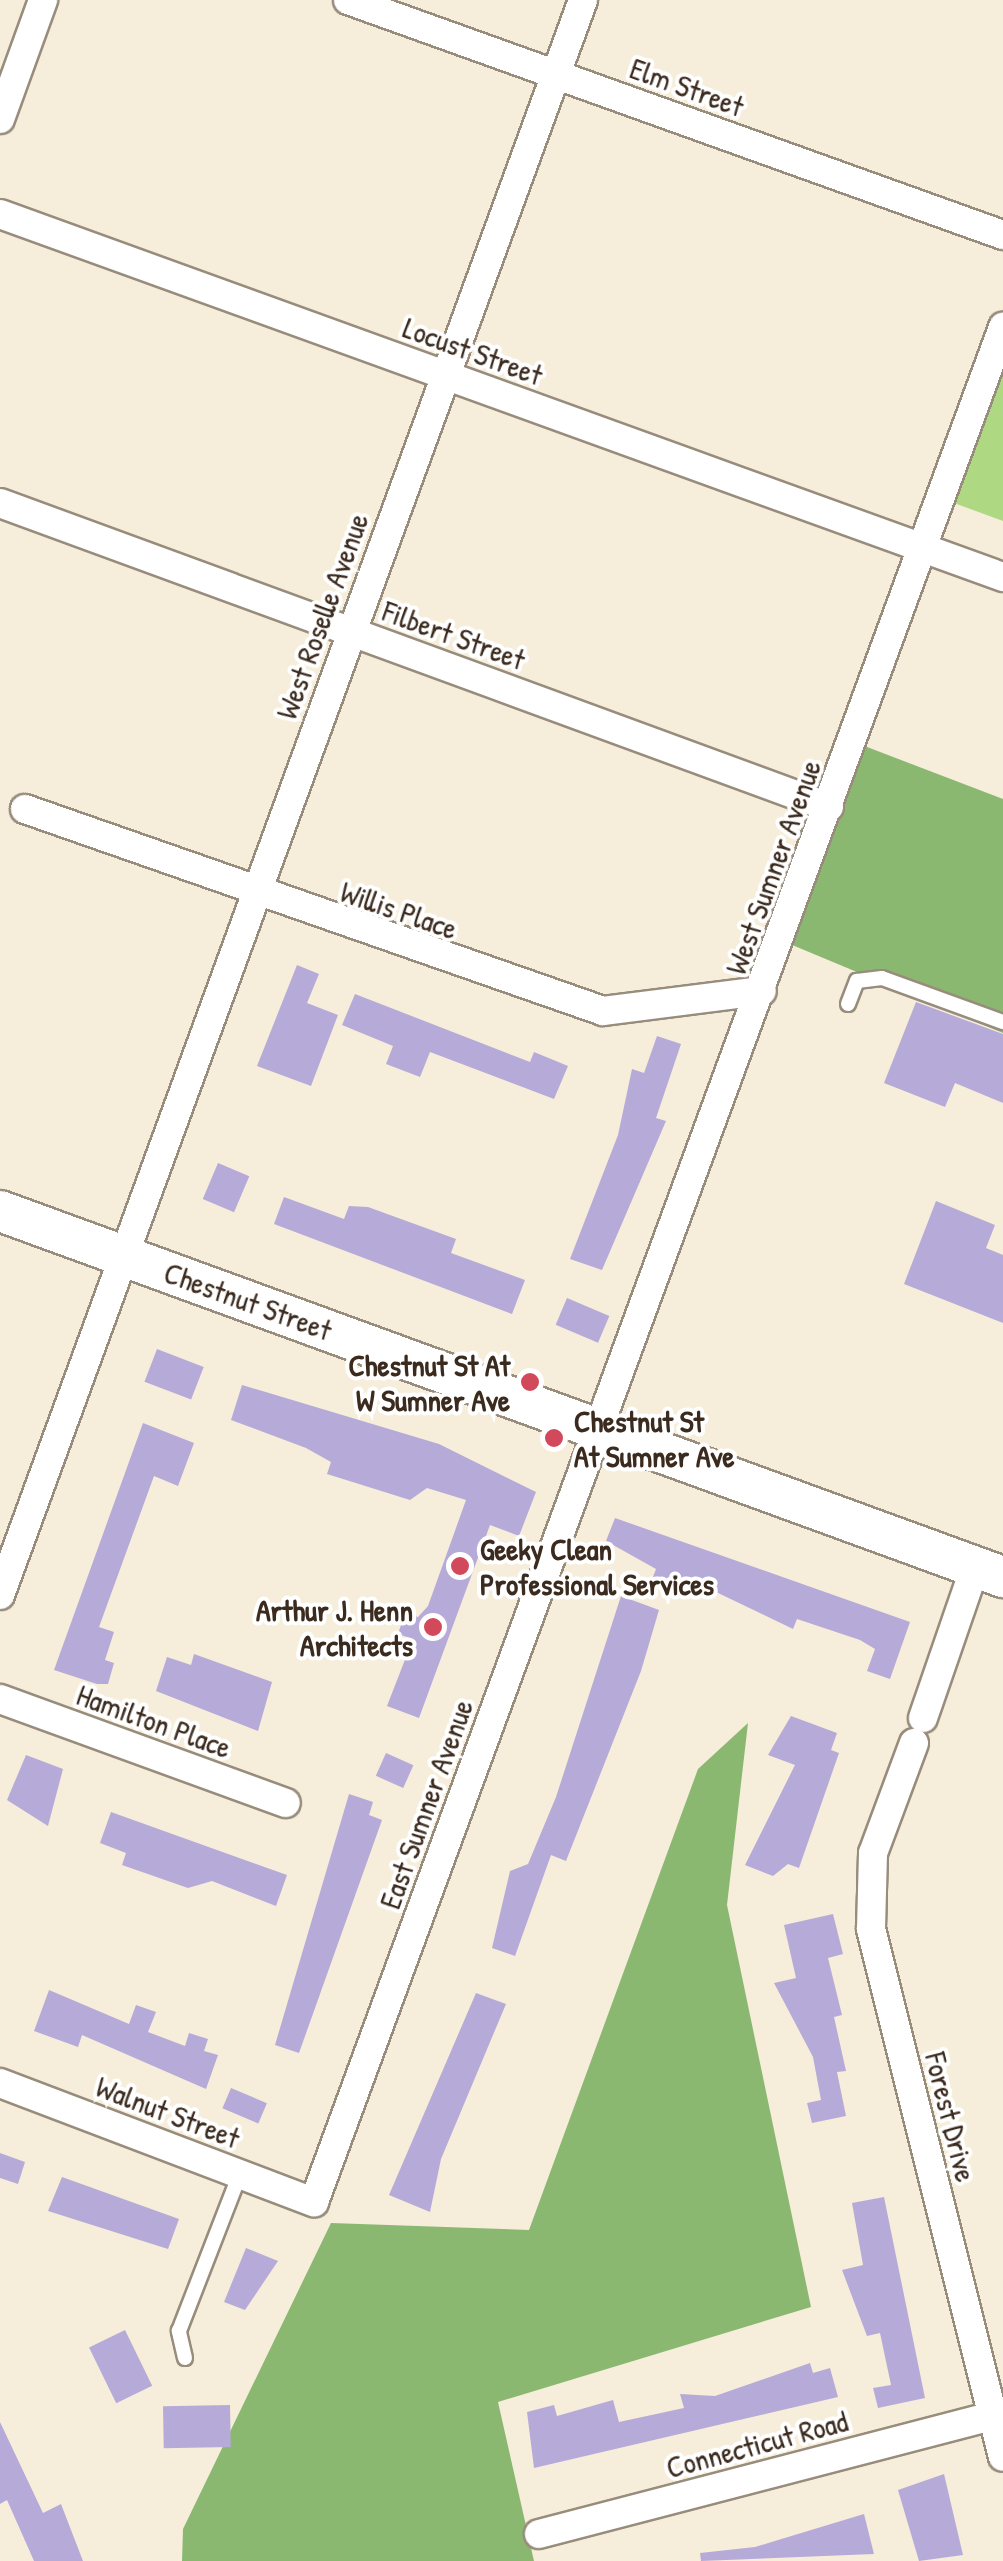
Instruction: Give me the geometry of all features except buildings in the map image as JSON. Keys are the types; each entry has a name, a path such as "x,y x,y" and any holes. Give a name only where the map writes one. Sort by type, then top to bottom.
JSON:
{"street":[{"path":"0,119 44,0"},
{"name":"Elm Street","path":"348,0 1003,235"},
{"name":"West Roselle Avenue","path":"0,1595 583,0"},
{"name":"Locust Street","path":"0,214 1003,576"},
{"name":"West Sumner Avenue","path":"594,1426 762,990 1003,327"},
{"name":"Filbert Street","path":"0,502 830,807"},
{"name":"Willis Place","path":"25,809 254,894 602,1011 762,990"},
{"name":"Chestnut Street","path":"0,1211 989,1572"},
{"name":"East Sumner Avenue","path":"314,2202 594,1426"},
{"name":"Forest Drive","path":"989,1572 918,1731 873,1853 869,1908 1003,2458"},
{"name":"Hamilton Place","path":"0,1699 286,1804"},
{"name":"Walnut Street","path":"0,2083 314,2202"},
{"name":"Connecticut Road","path":"539,2534 992,2416"}],"lane":[{"path":"848,1004 857,980 882,978 1003,1022"},
{"path":"184,2358 179,2331 240,2174"}],"green space":[{"path":"1003,366 1003,521 954,503"},
{"path":"854,742 1003,799 1003,1033 785,942"},
{"path":"748,1723 727,1905 811,2307 498,2402 534,2561 182,2561 183,2529 331,2223 529,2230 698,1769"}],"place":[{"name":"Chestnut St At W Sumner Ave","path":"530,1382"},
{"name":"Chestnut St At Sumner Ave","path":"554,1438"},
{"name":"Geeky Clean Professional Services","path":"460,1566"},
{"name":"Arthur J. Henn Architects","path":"433,1627"}]}
